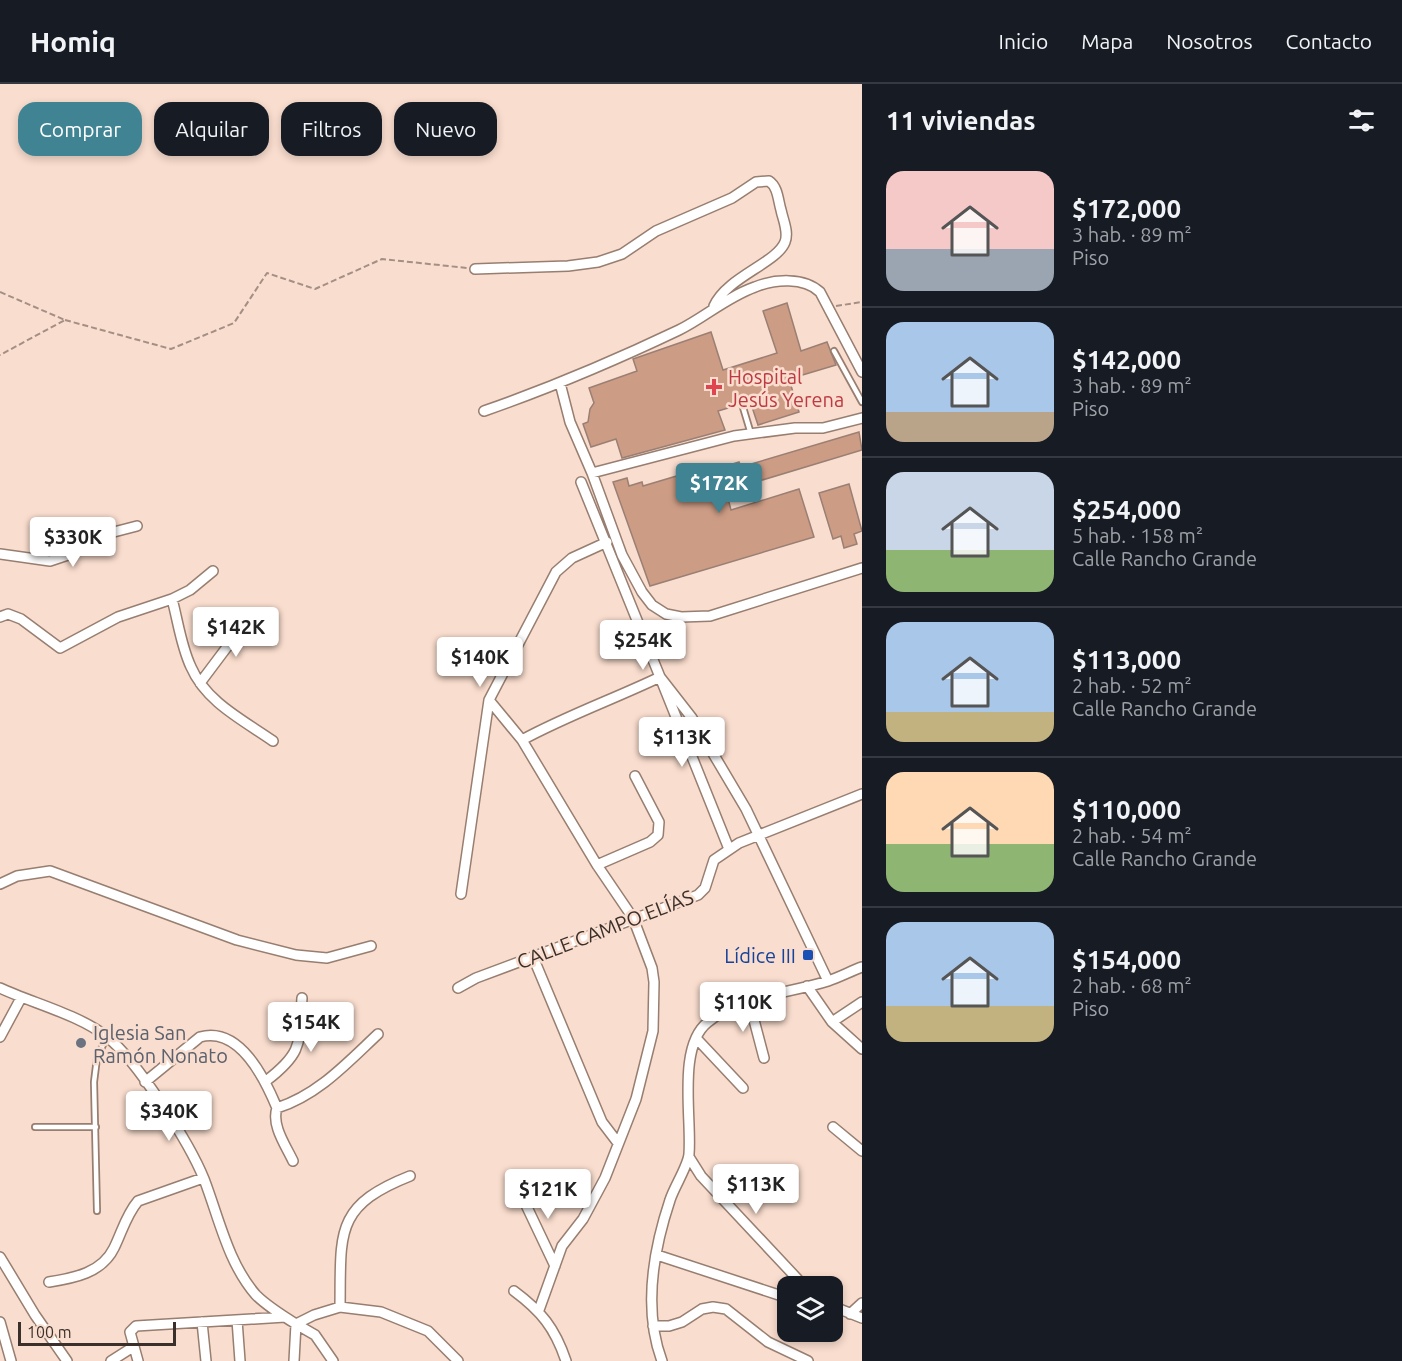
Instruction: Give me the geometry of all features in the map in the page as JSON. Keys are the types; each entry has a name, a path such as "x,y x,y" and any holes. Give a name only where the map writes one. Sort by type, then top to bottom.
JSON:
{"street":[{"path":"475,269 568,266 598,262 622,254 656,231 732,198 756,182 769,181 775,187 787,233 785,242 773,254 722,292 714,306"},
{"path":"484,411 560,383 680,329 714,306 756,286 797,280 811,283 820,292 862,372"},
{"path":"560,383 570,422 592,473 622,555 634,579 652,605 666,614 681,617 710,616 862,568"},
{"path":"592,473 751,434 795,428 823,428 862,418"},
{"path":"581,482 729,849"},
{"path":"0,554 50,561 71,554 110,533 137,526"},
{"path":"461,894 489,700 556,572 572,558 607,542"},
{"path":"0,617 8,614 21,620 60,648 118,617 172,599 190,590 213,572"},
{"path":"172,599 190,667 200,682 214,701 273,741"},
{"path":"200,682 227,647 259,621"},
{"path":"522,740 558,720 600,705 660,677"},
{"path":"660,677 692,718 758,834 828,981"},
{"path":"489,700 522,740 597,865 633,918 652,968 653,1031 636,1099 589,1209 562,1246 539,1310"},
{"path":"597,865 650,842 658,835 659,822 635,776"},
{"name":"CALLE CAMPO ELÍAS","path":"458,988 476,978 698,895 705,888 714,860 729,849 758,834 862,794"},
{"path":"0,884 25,874 50,871 237,940 296,955 327,957 371,946"},
{"path":"533,957 602,1122 618,1143"},
{"path":"662,1361 653,1326 651,1285 669,1203 689,1157 689,1076 696,1038 708,1022 733,1006 828,981 862,967"},
{"path":"807,986 832,1022 862,1049"},
{"path":"0,988 107,1036 145,1082 186,1143 203,1178 235,1262 245,1280 258,1296 285,1317 315,1335 333,1361"},
{"path":"0,1037 21,998"},
{"path":"266,1082 288,1065 298,1047 302,998"},
{"path":"748,1001 764,1058"},
{"path":"832,1022 862,1002"},
{"path":"145,1082 200,1036 208,1034 229,1040 242,1049 266,1082 277,1108 274,1116 276,1124 293,1161"},
{"path":"277,1108 297,1102 322,1086 378,1034"},
{"path":"696,1038 742,1088"},
{"path":"833,1127 862,1151"},
{"path":"689,1157 701,1176 795,1276"},
{"path":"340,1307 341,1240 347,1220 364,1200 384,1186 410,1176"},
{"path":"49,1282 82,1276 105,1262 114,1249 131,1209 138,1201 203,1178"},
{"path":"517,1186 555,1266"},
{"path":"657,1255 777,1294"},
{"path":"0,1257 34,1315 67,1361"},
{"path":"514,1291 539,1310 551,1327 566,1361"},
{"path":"850,1314 862,1303"},
{"path":"296,1324 340,1307 381,1312 428,1331 458,1361"},
{"path":"653,1326 669,1326 682,1322 702,1309 726,1309 768,1342 808,1361"},
{"path":"843,1311 862,1318"},
{"path":"138,1361 130,1332 136,1326 285,1317"},
{"path":"237,1320 240,1361"},
{"path":"0,1322 11,1361"},
{"path":"202,1322 206,1361"},
{"path":"294,1361 296,1324"},
{"path":"111,1361 133,1347"}],"lane":[{"path":"834,351 862,402"},
{"path":"742,404 751,434"},
{"path":"97,1212 94,1070 107,1036"},
{"path":"35,1127 96,1127"}],"path":[{"path":"0,292 65,320 171,349 234,323 267,273 315,289 382,258 475,269"},
{"path":"828,307 862,302"},
{"path":"0,355 65,320"}],"building":[{"path":"787,303 801,351 827,342 836,365 789,379 799,412 758,425 750,401 741,400 738,405 718,411 725,430 622,458 616,439 591,447 583,424 588,422 590,409 594,403 589,388 637,371 633,359 711,332 723,370 777,353 763,311"},
{"path":"859,432 862,450 726,491 731,510 799,489 814,537 650,586 613,482 627,478 629,486 642,482 643,486 700,469 701,474 739,462 741,467"},
{"path":"849,484 862,531 854,534 857,544 844,548 841,536 833,539 819,493"}],"place":[{"name":"Hospital Jesús Yerena","path":"714,387"},
{"name":"Lídice III","path":"808,955"},
{"name":"Iglesia San Ramón Nonato","path":"81,1043"}]}
